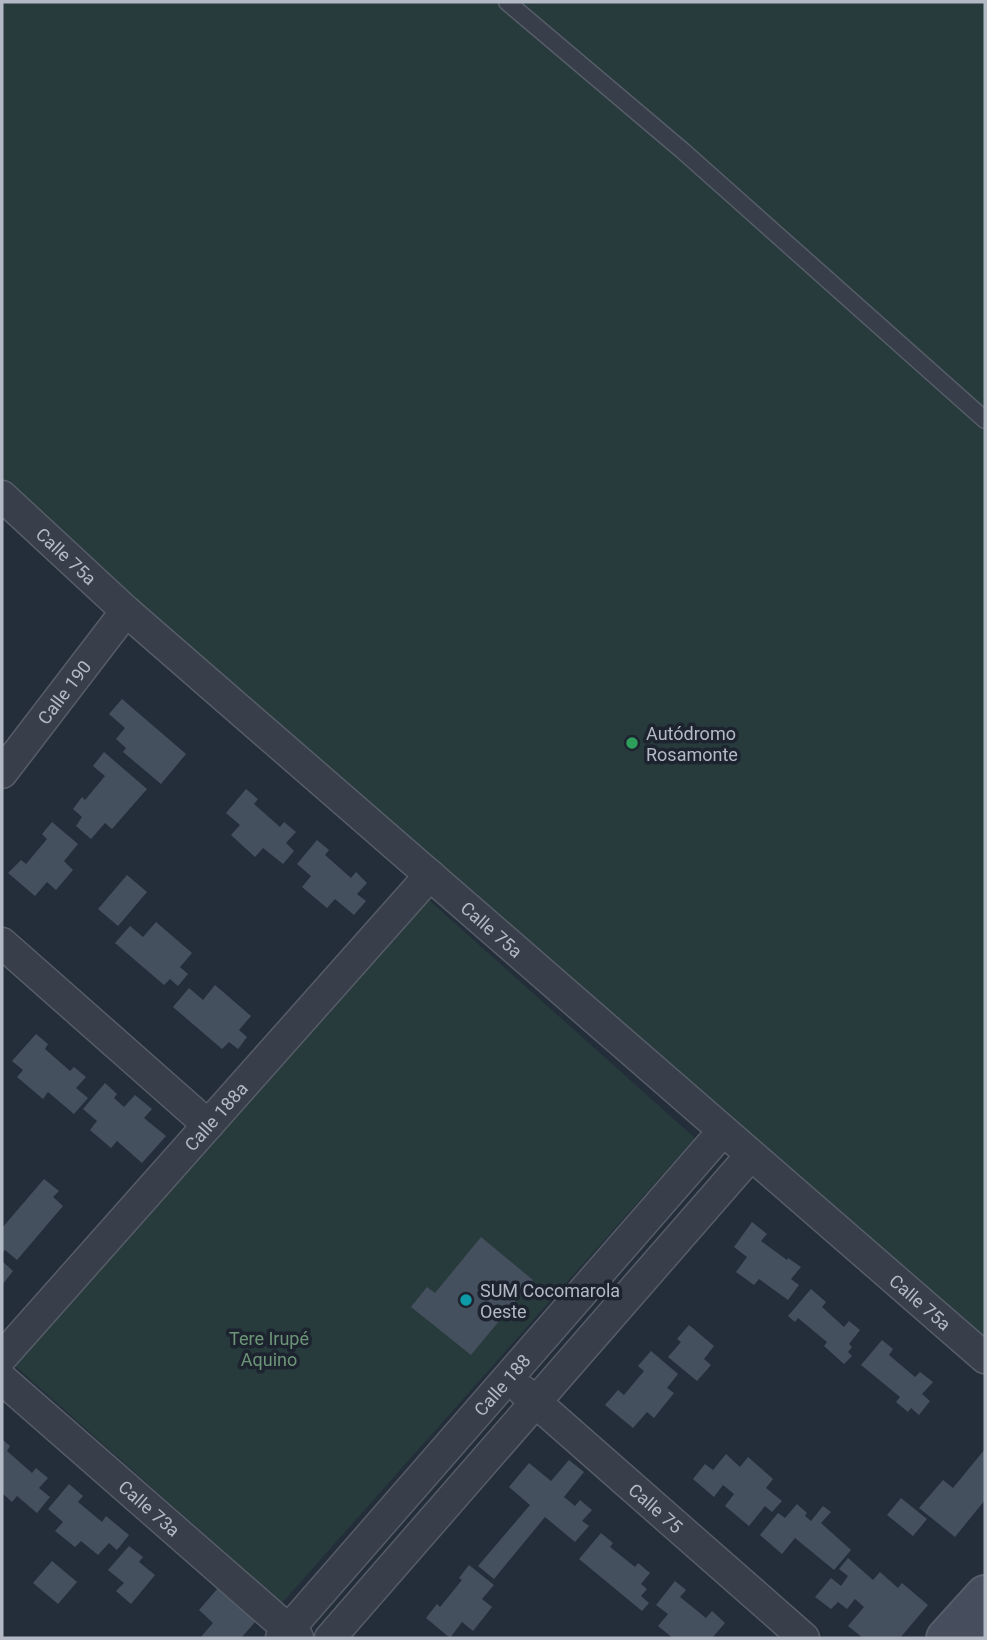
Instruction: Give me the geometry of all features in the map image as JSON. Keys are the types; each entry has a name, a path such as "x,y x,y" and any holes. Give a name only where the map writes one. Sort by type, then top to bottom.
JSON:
{"main road":[{"path":"946,1638 985,1595"}],"street":[{"name":"Calle 75a","path":"2,496 126,611 985,1358"},
{"name":"Calle 190","path":"2,773 126,611"},
{"name":"Calle 188a","path":"2,1357 430,875"},
{"path":"2,943 208,1125"},
{"name":"Calle 188","path":"289,1635 723,1132"},
{"path":"330,1638 751,1155"},
{"name":"Calle 75","path":"508,1378 804,1638"},
{"name":"Calle 73a","path":"2,1380 289,1635"}],"lane":[{"path":"507,2 683,151 985,421"}],"green space":[{"name":"Autódromo Rosamonte","path":"2,2 985,2 985,1358 2,499"},
{"name":"Tere Irupé Aquino","path":"429,900 695,1138 282,1603 15,1366"}],"building":[{"path":"122,699 186,754 161,784 123,752 126,748 116,739 125,728 109,714"},
{"path":"104,752 147,789 112,829 105,823 91,839 76,826 82,817 73,809 82,797 85,800 105,776 93,766"},
{"path":"246,789 258,799 254,804 280,827 284,822 296,832 286,843 294,851 283,864 263,848 255,857 231,835 240,825 226,813"},
{"path":"52,822 78,844 64,861 73,870 56,890 47,882 35,896 8,873 21,860 26,864 47,839 42,834"},
{"path":"317,840 329,850 325,855 351,878 356,872 367,883 357,894 366,901 354,915 335,899 327,908 302,887 311,876 297,864"},
{"path":"127,875 147,892 118,926 98,909"},
{"path":"156,922 192,953 180,967 188,974 178,986 170,979 164,985 115,943 130,926 143,937"},
{"path":"215,985 251,1016 239,1030 247,1037 238,1049 229,1042 222,1049 173,1007 189,988 203,1000"},
{"path":"36,1034 48,1044 45,1049 70,1071 74,1067 86,1077 76,1088 88,1098 74,1114 48,1092 43,1099 17,1077 23,1070 12,1061"},
{"path":"105,1083 117,1094 114,1098 124,1107 135,1095 152,1109 144,1118 166,1136 142,1163 117,1141 111,1148 90,1130 97,1121 83,1109"},
{"path":"44,1179 59,1191 53,1197 63,1206 17,1260 5,1250 2,1254 2,1228"},
{"path":"752,1222 767,1234 761,1241 801,1267 791,1279 799,1285 788,1300 759,1279 754,1285 736,1272 747,1257 734,1247"},
{"name":"SUM Cocomarola Oeste","path":"481,1237 533,1280 471,1355 411,1307 427,1287 435,1293"},
{"path":"2,1261 13,1271 2,1285"},
{"path":"811,1289 826,1302 822,1307 844,1327 849,1321 860,1330 849,1344 852,1347 848,1352 852,1356 844,1364 824,1346 827,1342 798,1318 795,1322 788,1316"},
{"path":"689,1325 714,1346 704,1359 711,1365 697,1381 668,1357 681,1342 677,1339"},
{"path":"882,1340 893,1349 889,1355 915,1377 920,1372 933,1382 922,1394 930,1401 919,1415 911,1408 908,1412 896,1402 900,1397 861,1365"},
{"path":"651,1351 678,1374 667,1388 674,1393 654,1418 647,1412 633,1428 605,1405 618,1390 624,1395 644,1371 638,1366"},
{"path":"2,1439 10,1446 7,1451 32,1473 36,1468 48,1478 39,1488 50,1497 37,1513 17,1496 12,1502 2,1493"},
{"path":"985,1449 985,1500 955,1537 919,1508 943,1480 953,1488"},
{"path":"726,1454 740,1467 748,1457 773,1479 766,1488 782,1501 772,1512 765,1506 749,1526 725,1506 734,1494 723,1485 714,1497 693,1479 705,1464 713,1470"},
{"path":"569,1460 584,1472 564,1497 575,1506 580,1500 592,1510 582,1521 589,1526 575,1542 545,1517 494,1579 478,1566 530,1505 509,1487 529,1463 551,1481"},
{"path":"69,1484 83,1496 78,1502 102,1522 106,1516 129,1535 117,1550 109,1543 98,1555 81,1541 75,1547 55,1531 63,1522 48,1509"},
{"path":"901,1498 927,1519 913,1536 887,1515"},
{"path":"797,1504 811,1521 823,1506 831,1512 821,1523 851,1550 834,1570 795,1538 782,1554 760,1535 778,1513 785,1518"},
{"path":"601,1533 613,1543 610,1547 635,1567 638,1563 650,1573 641,1584 647,1589 641,1596 649,1603 642,1611 579,1559"},
{"path":"129,1546 143,1557 139,1562 155,1575 131,1604 116,1591 124,1583 108,1570"},
{"path":"848,1558 873,1580 880,1572 898,1588 902,1583 928,1605 900,1638 863,1638 848,1626 864,1607 855,1599 847,1609 838,1602 831,1609 815,1597 831,1578 841,1586 848,1576 839,1569"},
{"path":"52,1561 77,1582 58,1604 33,1583"},
{"path":"469,1565 494,1585 482,1599 492,1607 473,1631 462,1622 450,1638 426,1618 437,1604 440,1607 462,1580 459,1578"},
{"path":"675,1581 686,1590 680,1597 706,1618 712,1611 725,1623 712,1638 673,1638 658,1626 668,1614 656,1605"},
{"path":"218,1588 256,1621 241,1638 200,1638 213,1623 199,1610"}],"place":[{"name":"Autódromo Rosamonte","path":"632,743"},
{"name":"SUM Cocomarola Oeste","path":"466,1300"}]}
